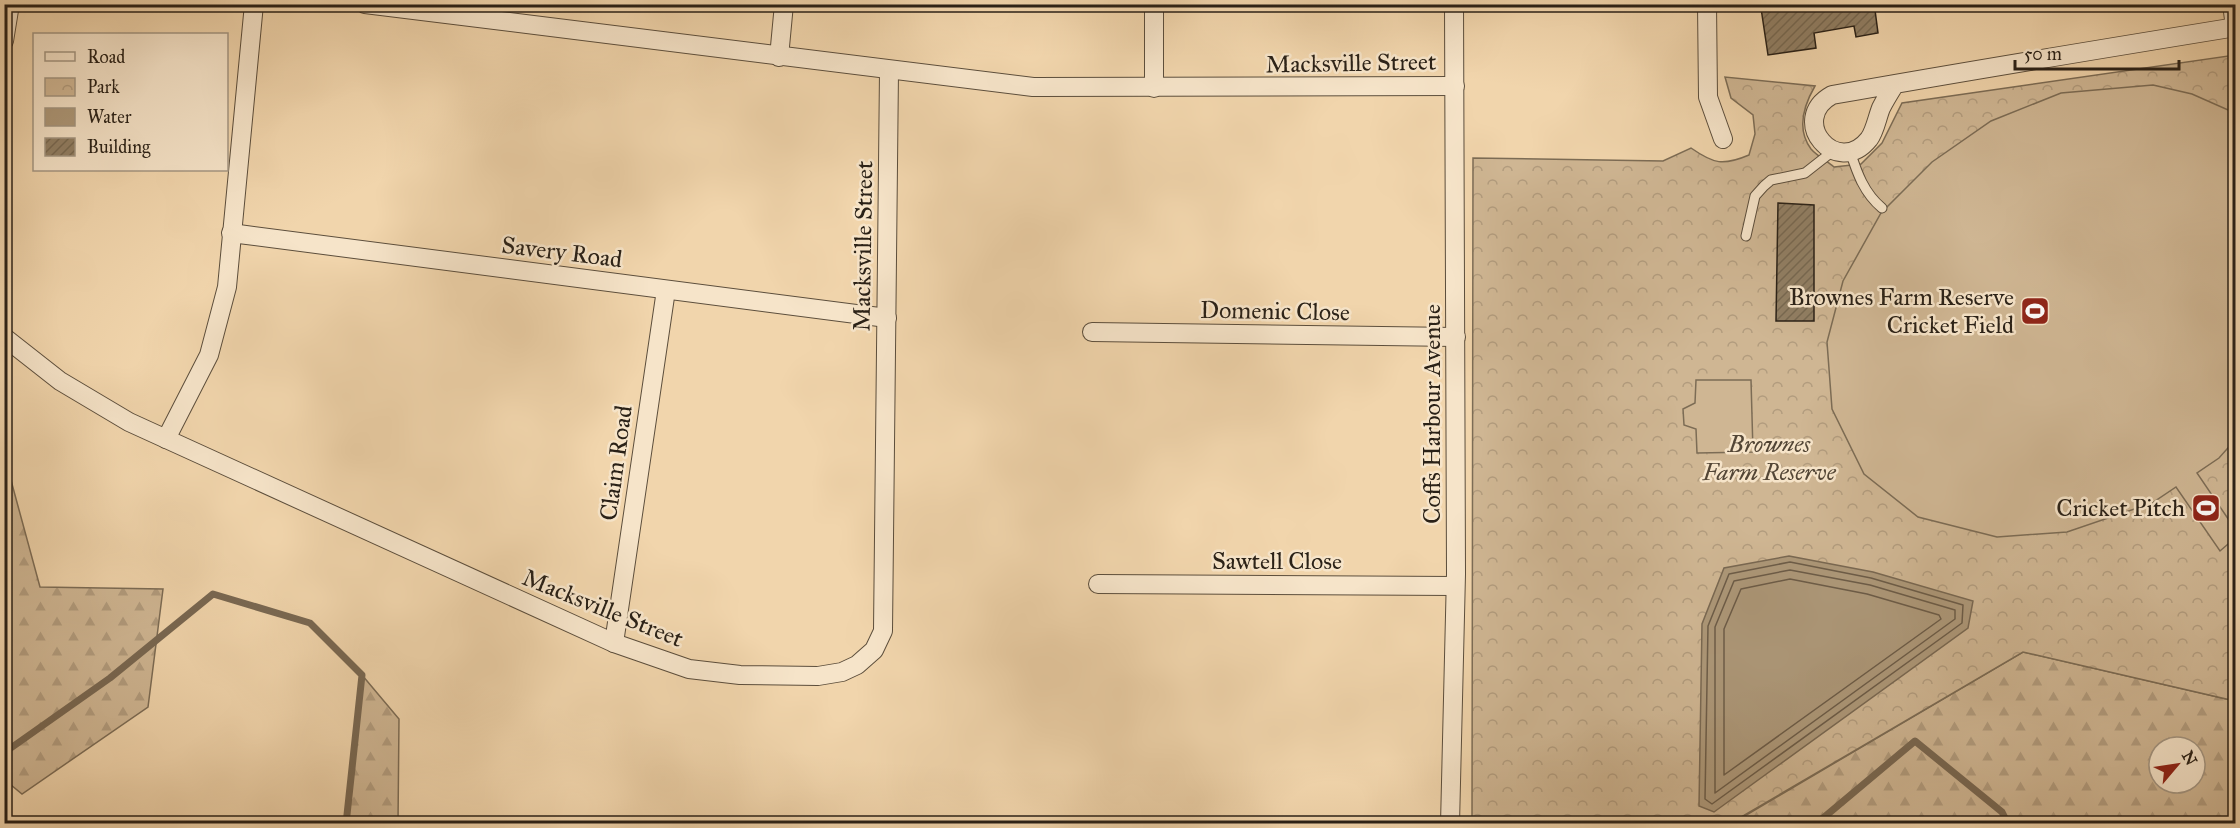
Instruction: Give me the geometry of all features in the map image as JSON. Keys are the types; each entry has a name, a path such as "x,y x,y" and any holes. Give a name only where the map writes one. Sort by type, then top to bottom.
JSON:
{"street":[{"path":"4,41 10,4"},
{"path":"166,439 209,355 227,287 254,4"},
{"name":"Macksville Street","path":"365,4 889,71 1033,87 1455,86"},
{"path":"779,57 784,4"},
{"path":"1154,4 1154,88"},
{"name":"Coffs Harbour Avenue","path":"1450,824 1455,586 1454,4"},
{"path":"1707,4 1708,97 1723,139"},
{"path":"1894,84 1870,138 1841,151 1815,132 1814,120 1826,99 1832,95 1894,84 2235,27 2232,4"},
{"name":"Macksville Street","path":"4,337 60,381 129,422 614,643 689,669 740,675 818,676 842,672 874,651 883,631 889,71"},
{"name":"Savery Road","path":"231,233 886,318"},
{"name":"Claim Road","path":"614,643 666,290"},
{"name":"Domenic Close","path":"1092,332 1456,337"},
{"name":"Sawtell Close","path":"1098,584 1455,586"}],"lane":[{"path":"1746,236 1755,196 1764,186 1771,180 1805,173 1841,151 1873,201 1882,208"}],"green space":[{"name":"Brownes Farm Reserve","path":"2235,55 2235,701 2023,652 1731,823 1472,824 1473,158 1663,161 1691,148 1719,162 1740,159 1749,155 1755,134 1753,115 1731,98 1725,77 1815,86 1803,117 1806,141 1813,152 1834,167 1861,164 1882,143 1902,103"},
{"name":"Brownes Farm Reserve Cricket Field","path":"2153,85 2192,94 2235,113 2235,440 2219,458 2197,473 2235,529 2235,538 2220,551 2176,487 2152,503 2067,532 1997,537 1918,517 1864,474 1832,409 1827,342 1843,281 1881,213 1932,162 1991,121 2061,93"},
{"path":"1696,380 1751,380 1753,452 1697,453 1696,429 1684,425 1683,409 1695,403"},
{"path":"4,472 9,473 40,587 163,589 148,707 22,794 5,780"},
{"path":"2023,652 2235,701 2235,823 1731,824"},
{"path":"362,675 399,719 398,823 346,823"}],"water":[{"path":"1789,556 1873,572 1973,601 1968,628 1714,812 1699,806 1702,624 1724,568"}],"building":[{"path":"1786,4 1868,4 1869,11 1875,10 1878,33 1856,37 1854,26 1814,33 1816,48 1768,55 1761,8"},
{"path":"1778,203 1814,205 1814,321 1776,321"}],"waterway":[{"path":"4,744 8,750 110,678 213,594 310,623 362,675 346,824"},
{"path":"1816,824 1915,741 2002,812 2008,824"}],"place":[{"name":"Brownes Farm Reserve Cricket Field","path":"2035,311"},
{"name":"Cricket Pitch","path":"2206,508"}]}
